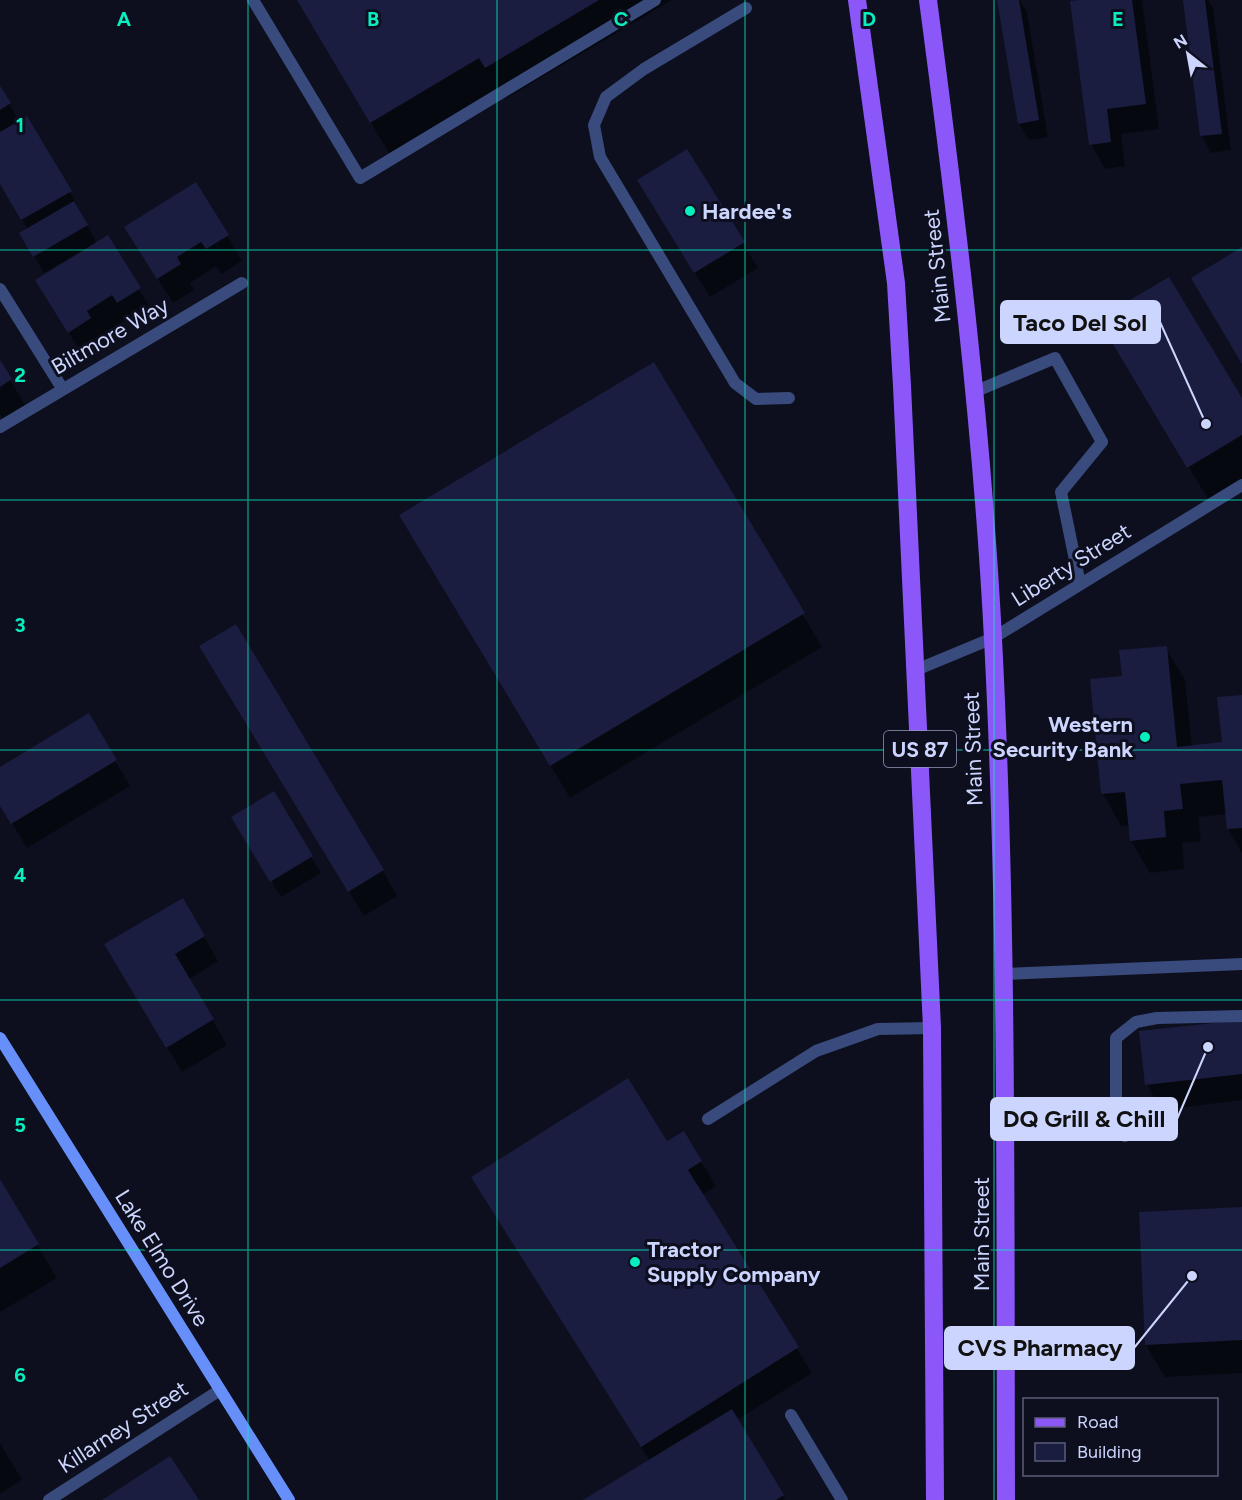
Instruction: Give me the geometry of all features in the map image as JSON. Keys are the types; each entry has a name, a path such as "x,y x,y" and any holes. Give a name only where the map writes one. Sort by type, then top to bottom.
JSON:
{"main road":[{"name":"Main Street","path":"857,0 896,283 932,1028 935,1500"},
{"name":"Main Street","path":"928,0 964,280 993,638 1004,974 1006,1500"},
{"name":"Lake Elmo Drive","path":"0,1038 289,1500"}],"street":[{"path":"253,0 360,178 655,0"},
{"path":"746,8 644,69 606,97 594,125 600,157 735,383 756,399 789,398"},
{"name":"Biltmore Way","path":"0,427 62,388 242,284"},
{"path":"0,289 62,388"},
{"path":"974,392 1055,358 1102,442 1061,492 1080,584"},
{"name":"Liberty Street","path":"916,670 993,638 1242,485"},
{"path":"1004,974 1242,964"},
{"path":"1125,1136 1116,1114 1116,1038 1136,1022 1156,1018 1242,1016"},
{"path":"708,1119 816,1051 878,1029 932,1028"},
{"name":"Killarney Street","path":"48,1500 220,1390"},
{"path":"790,1415 842,1500"}],"building":[{"path":"297,0 599,0 485,68 479,58 370,123"},
{"path":"997,0 1019,0 1039,120 1018,124"},
{"path":"1132,0 1146,104 1107,109 1111,142 1089,145 1070,1"},
{"path":"1183,0 1205,0 1222,134 1200,136"},
{"path":"0,86 11,103 0,110"},
{"path":"27,116 72,191 21,220 0,184 0,132"},
{"path":"687,149 745,242 694,273 637,180"},
{"path":"196,182 229,235 206,249 201,242 177,257 181,264 157,279 124,227"},
{"path":"74,201 88,225 33,257 19,233"},
{"path":"108,235 141,288 117,303 112,295 87,311 91,318 68,333 35,280"},
{"path":"1242,247 1242,364 1191,278"},
{"path":"1169,277 1242,398 1242,435 1187,468 1098,319"},
{"path":"0,360 12,379 0,387"},
{"path":"654,362 805,613 550,766 399,515"},
{"path":"236,624 384,870 348,892 199,646"},
{"path":"1167,646 1177,747 1222,742 1217,697 1242,695 1242,828 1227,829 1222,780 1180,784 1183,809 1164,811 1166,837 1130,841 1125,792 1101,794 1090,679 1122,676 1119,650"},
{"path":"89,713 117,760 11,824 0,806 0,767"},
{"path":"274,791 313,856 270,882 231,817"},
{"path":"183,898 205,936 175,954 214,1019 166,1048 104,944"},
{"path":"1242,1020 1242,1074 1145,1085 1139,1031"},
{"name":"Tractor Supply Company","path":"628,1078 667,1141 684,1131 702,1161 688,1170 799,1347 641,1447 471,1177"},
{"path":"0,1179 39,1244 0,1268"},
{"path":"1242,1207 1242,1340 1145,1345 1139,1212"},
{"path":"732,1409 784,1495 776,1500 583,1500"},
{"path":"170,1456 199,1500 102,1500"}],"place":[{"name":"Hardee's","path":"690,211"},
{"name":"Taco Del Sol","path":"1206,424"},
{"name":"Western Security Bank","path":"1145,737"},
{"name":"DQ Grill & Chill","path":"1208,1047"},
{"name":"Tractor Supply Company","path":"635,1262"},
{"name":"CVS Pharmacy","path":"1192,1276"}]}
